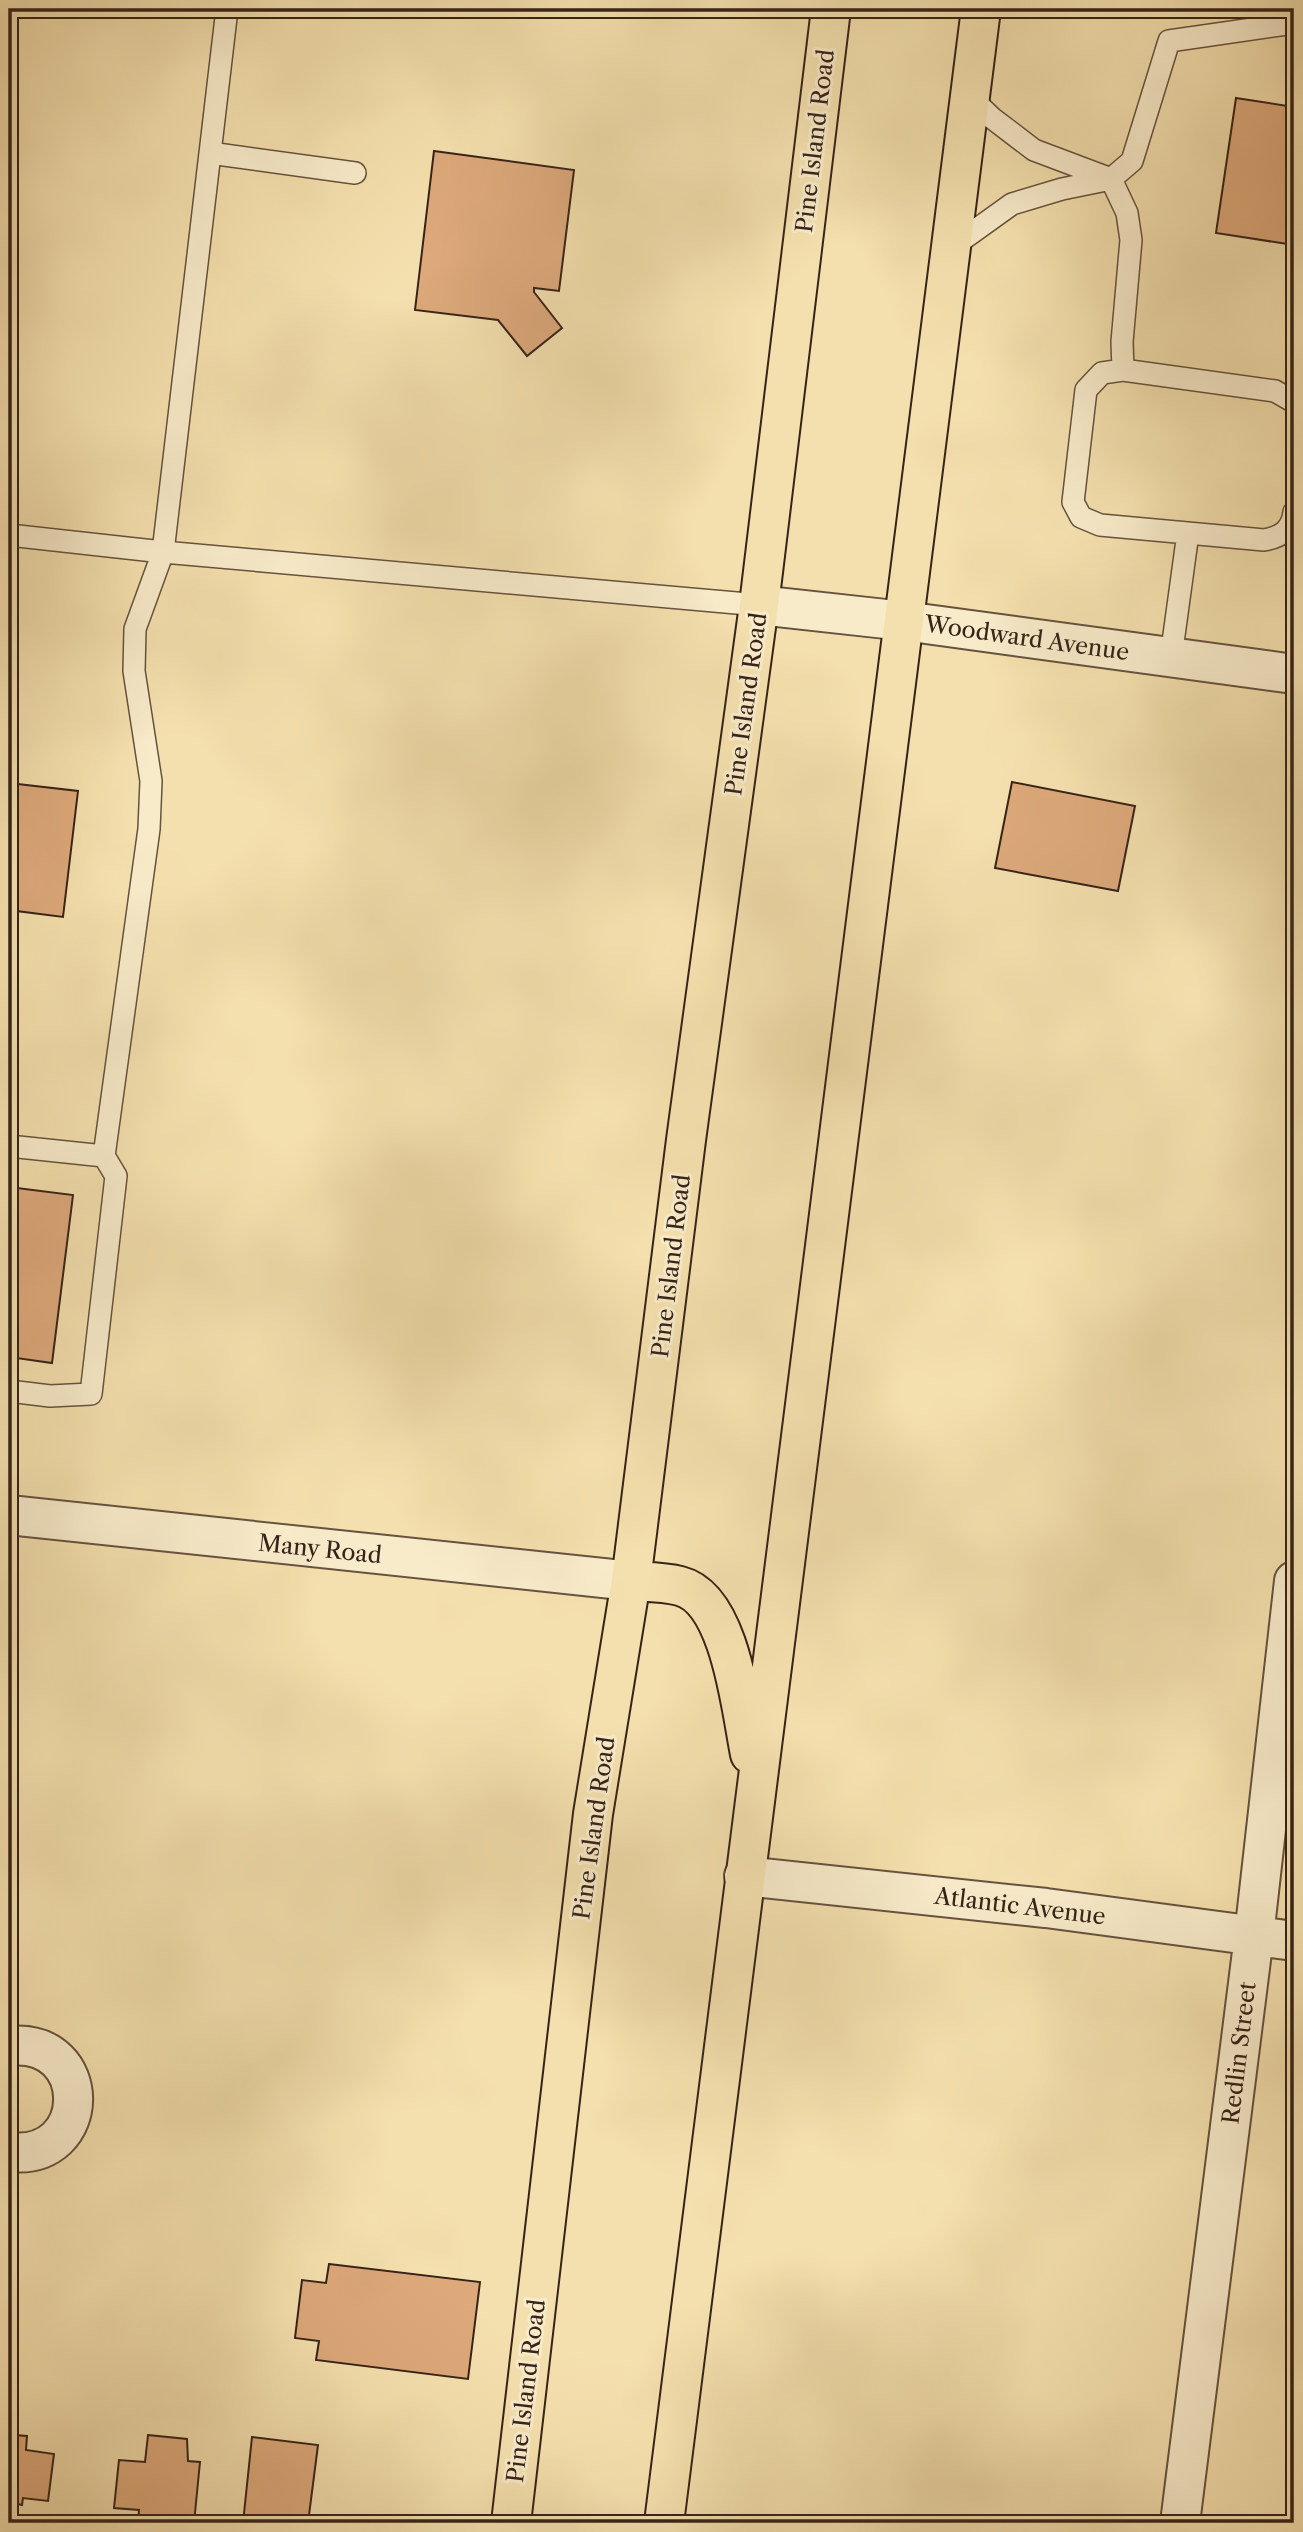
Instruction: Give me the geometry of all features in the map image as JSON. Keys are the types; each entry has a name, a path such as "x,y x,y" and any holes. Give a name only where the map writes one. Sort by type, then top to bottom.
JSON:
{"main road":[{"name":"Pine Island Road","path":"511,2523 593,1814 631,1581 686,1140 759,605 831,9"},
{"path":"664,2523 981,9"},
{"path":"631,1581 681,1586 701,1598 719,1623 731,1661 757,1783"}],"street":[{"name":"Woodward Avenue","path":"759,605 904,621 1294,674"},
{"name":"Many Road","path":"9,1515 631,1581"},
{"name":"Redlin Street","path":"1180,2523 1254,1936 1294,1581"},
{"name":"Atlantic Avenue","path":"744,1877 1046,1908 1294,1941"},
{"path":"9,2046 24,2044 41,2049 55,2058 66,2071 73,2087 74,2106 68,2124 57,2139 42,2149 24,2154 9,2152"}],"lane":[{"path":"9,1391 50,1396 92,1394 116,1175 104,1156 149,829 151,781 134,671 135,629 163,552 228,9"},
{"path":"952,247 1012,204 1062,189 1111,179 1132,161 1169,41 1294,23"},
{"path":"971,98 1034,150 1111,179 1127,213 1131,240 1122,342 1123,370"},
{"path":"211,153 355,173"},
{"path":"1294,402 1275,391 1123,370 1102,373 1086,390 1073,502 1082,517 1100,525 1264,540 1279,537 1293,523 1294,512"},
{"path":"1171,657 1188,533"},
{"path":"9,535 163,552 759,605"},
{"path":"9,1146 104,1156"}],"building":[{"path":"1236,98 1294,107 1294,245 1216,233"},
{"path":"434,151 574,170 559,291 534,288 534,292 562,328 527,356 498,320 415,310"},
{"path":"1012,782 1135,806 1118,891 995,868"},
{"path":"9,783 78,791 63,917 9,910"},
{"path":"9,1187 73,1195 52,1363 9,1357"},
{"path":"329,2264 480,2282 468,2379 316,2360 319,2341 295,2338 302,2280 326,2283"},
{"path":"14,2435 27,2436 26,2450 54,2454 48,2501 23,2498 22,2505 9,2502 9,2448 12,2449"},
{"path":"148,2435 187,2439 188,2461 200,2462 194,2523 138,2523 139,2510 114,2508 119,2460 145,2462"},
{"path":"252,2437 318,2445 308,2523 243,2523"}]}
